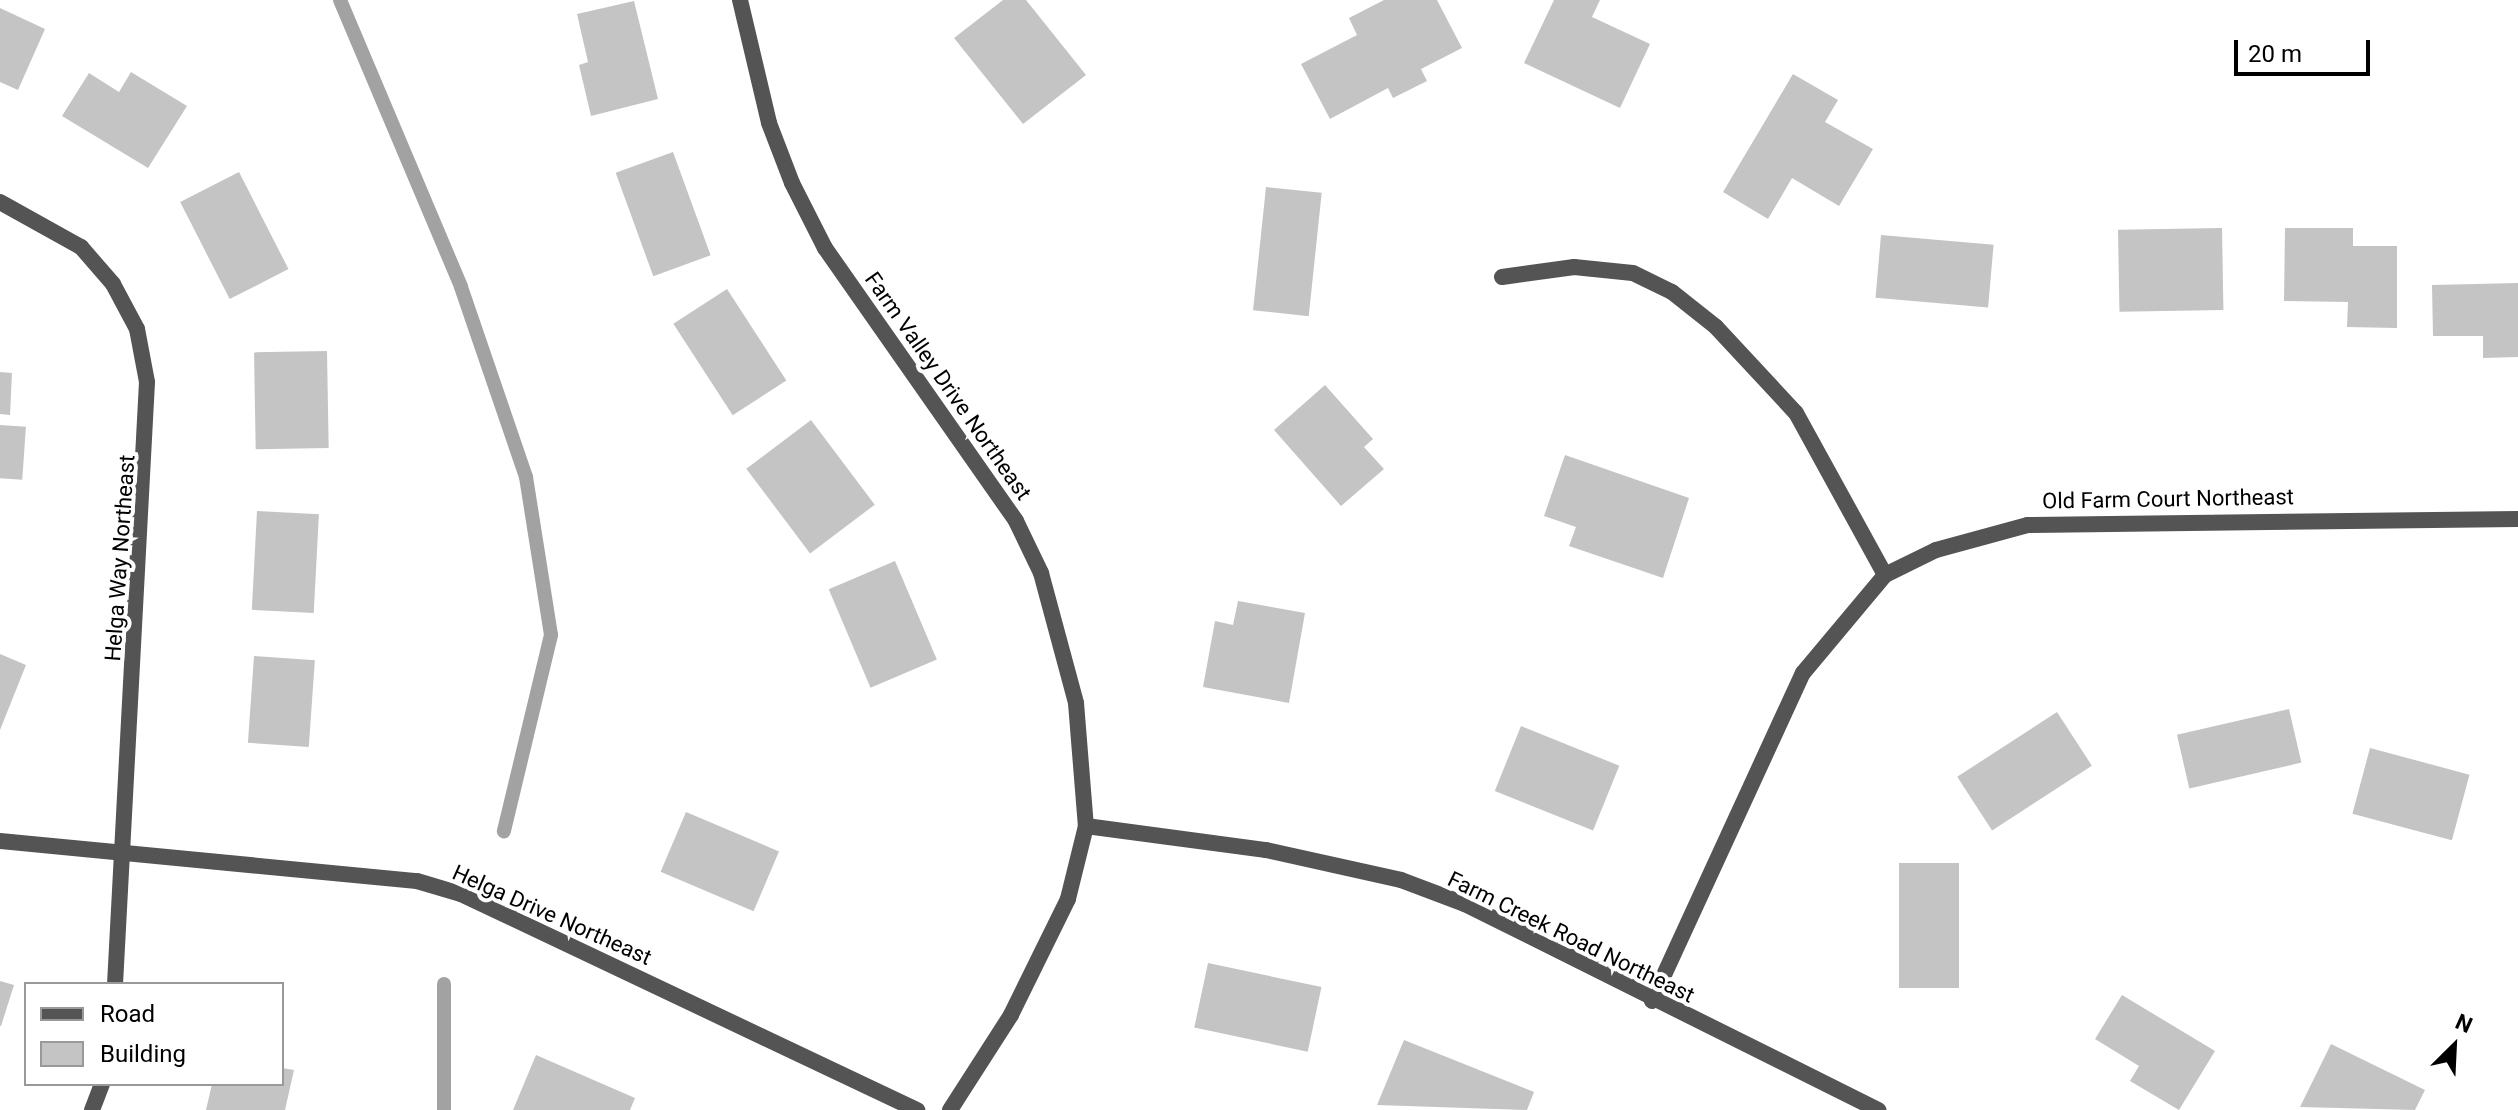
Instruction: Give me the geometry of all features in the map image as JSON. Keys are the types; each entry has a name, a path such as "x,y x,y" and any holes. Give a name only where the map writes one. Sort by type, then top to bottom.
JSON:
{"street":[{"name":"Farm Valley Drive Northeast","path":"740,0 769,123 825,248 988,474 1041,573 1076,703 1086,826 1068,899 1038,967 950,1110"},
{"name":"Helga Way Northeast","path":"0,202 81,247 113,284 137,329 147,382 150,431 115,982"},
{"path":"1502,277 1574,267 1633,273 1683,301 1796,413 1885,575"},
{"name":"Old Farm Court Northeast","path":"1652,1001 1803,673 1885,575 1936,550 2028,525 2518,519"},
{"name":"Farm Creek Road Northeast","path":"1086,826 1266,850 1401,880 1465,904 1652,1001 1879,1110"},
{"name":"Helga Drive Northeast","path":"0,841 122,855 362,872 461,894 917,1110"},
{"path":"92,1110 101,1086"}],"building":[{"path":"1003,0 1026,0 1086,75 1023,124 954,38"},
{"path":"1384,0 1437,0 1462,48 1421,69 1427,81 1393,98 1388,88 1330,119 1301,64 1357,35 1349,18"},
{"path":"1554,0 1600,0 1592,17 1650,44 1620,108 1524,63"},
{"path":"634,1 658,99 591,116 579,65 588,62 577,14"},
{"path":"0,8 45,29 18,90 0,82"},
{"path":"131,72 187,106 148,168 62,116 89,73 119,92"},
{"path":"1793,74 1838,100 1825,122 1873,149 1839,206 1792,178 1768,219 1723,192"},
{"path":"673,152 711,255 653,276 616,173"},
{"path":"239,172 288,269 230,299 180,202"},
{"path":"1266,187 1322,193 1309,316 1253,310"},
{"path":"2222,228 2223,310 2119,312 2118,230"},
{"path":"2285,228 2353,228 2353,246 2397,246 2397,328 2347,327 2348,302 2284,301"},
{"path":"1881,235 1994,245 1988,308 1876,298"},
{"path":"2518,283 2518,357 2483,358 2483,336 2433,336 2432,285"},
{"path":"727,289 786,380 733,415 673,324"},
{"path":"327,351 329,448 256,449 254,352"},
{"path":"0,372 12,373 10,415 0,414"},
{"path":"1325,385 1373,439 1364,447 1384,469 1341,506 1274,430"},
{"path":"811,420 875,505 810,553 746,469"},
{"path":"0,425 26,427 22,480 0,478"},
{"path":"1565,455 1689,498 1663,578 1569,546 1576,527 1544,516"},
{"path":"257,511 319,514 314,613 252,610"},
{"path":"895,561 937,659 871,688 829,589"},
{"path":"1238,601 1305,613 1289,703 1203,687 1215,621 1233,625"},
{"path":"0,654 26,665 0,730"},
{"path":"254,656 315,660 309,747 248,743"},
{"path":"2289,709 2301,763 2189,788 2177,735"},
{"path":"2057,712 2092,766 1992,830 1957,777"},
{"path":"1521,726 1619,766 1593,831 1495,791"},
{"path":"2370,748 2469,775 2452,840 2352,814"},
{"path":"686,812 779,851 754,911 661,872"},
{"path":"1899,863 1959,863 1959,988 1899,988"},
{"path":"1208,963 1321,987 1308,1052 1194,1028"},
{"path":"0,981 14,985 1,1026 0,1026"},
{"path":"2122,995 2215,1051 2179,1110 2130,1081 2139,1066 2095,1039"},
{"path":"1404,1040 1534,1092 1527,1110 1377,1105"},
{"path":"2331,1044 2425,1090 2415,1110 2300,1107"},
{"path":"536,1055 635,1098 630,1110 513,1110"},
{"path":"284,1068 294,1070 285,1110 206,1110 212,1086 284,1086"}],"waterway":[{"path":"340,0 461,287 526,477 551,635 504,831"},
{"path":"444,984 444,1110"}]}
